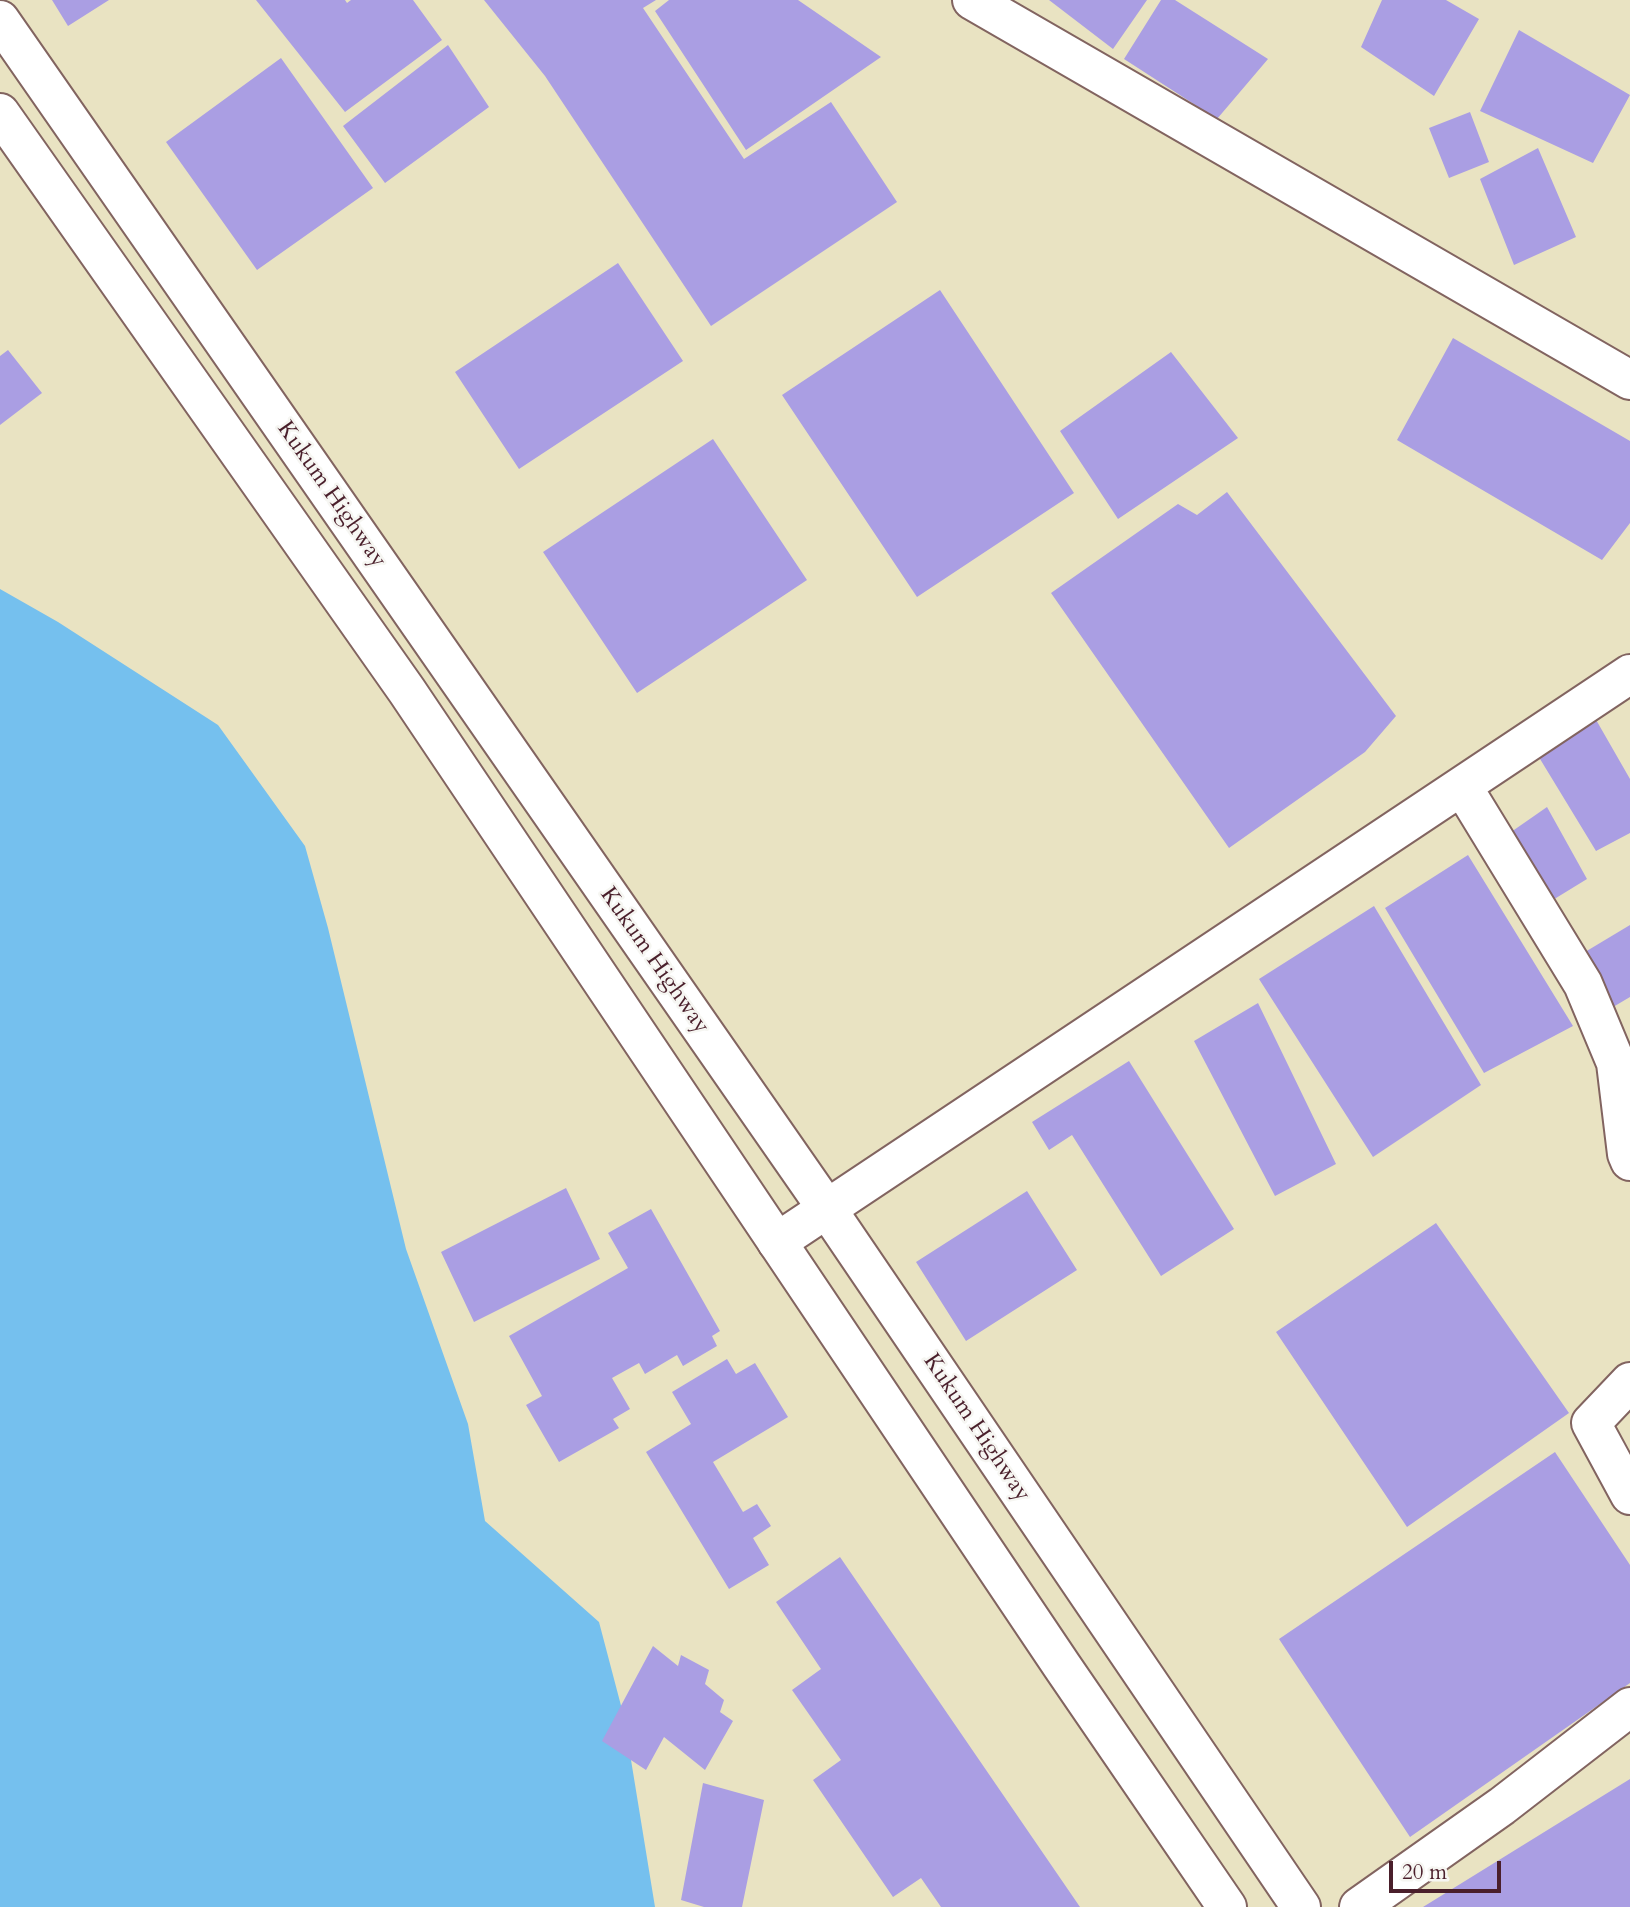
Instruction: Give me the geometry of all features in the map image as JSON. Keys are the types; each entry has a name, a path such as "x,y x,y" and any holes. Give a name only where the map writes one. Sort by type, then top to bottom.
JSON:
{"main road":[{"path":"972,0 1630,380"},
{"name":"Kukum Highway","path":"0,20 827,1209 1301,1907"},
{"path":"0,113 407,691 1227,1907"},
{"path":"777,1242 1630,674"},
{"path":"1462,786 1583,984 1616,1063 1630,1161"},
{"path":"1630,1382 1591,1423 1630,1495"},
{"path":"1359,1907 1502,1806 1630,1707"}],"water":[{"path":"0,589 58,622 218,725 305,846 328,928 406,1249 468,1424 485,1521 599,1622 624,1717 655,1907 0,1907"}],"building":[{"path":"52,0 109,0 68,26"},
{"path":"256,0 345,0 347,3 351,0 413,0 442,40 345,112"},
{"path":"484,0 656,0 643,8 744,159 831,102 897,202 711,326 545,76"},
{"path":"669,0 798,0 881,57 746,150 655,11"},
{"path":"1049,0 1147,0 1113,49"},
{"path":"1161,0 1175,0 1268,59 1217,119 1124,59"},
{"path":"1382,0 1446,0 1479,19 1434,96 1361,47"},
{"path":"1519,30 1630,95 1593,163 1480,111"},
{"path":"448,45 489,107 385,183 343,126"},
{"path":"281,58 373,188 257,270 166,142"},
{"path":"1470,112 1489,162 1449,178 1429,128"},
{"path":"1538,148 1576,237 1514,265 1480,179"},
{"path":"618,263 683,361 519,469 455,372"},
{"path":"940,290 1074,493 917,597 782,395"},
{"path":"1453,338 1630,441 1630,523 1602,560 1397,440"},
{"path":"8,350 42,393 0,425 0,356"},
{"path":"1171,352 1238,438 1118,519 1060,431"},
{"path":"713,439 807,580 637,693 543,552"},
{"path":"1227,492 1396,716 1365,752 1229,848 1051,593 1178,504 1197,515"},
{"path":"1595,718 1630,779 1630,833 1596,851 1537,754"},
{"path":"1547,807 1587,879 1543,906 1501,839"},
{"path":"1468,855 1573,1026 1484,1073 1385,908"},
{"path":"1374,906 1481,1085 1373,1157 1259,979"},
{"path":"1630,925 1630,997 1608,1010 1580,955"},
{"path":"1258,1003 1336,1164 1275,1196 1194,1041"},
{"path":"1129,1061 1234,1229 1161,1276 1072,1135 1049,1150 1032,1122"},
{"path":"566,1188 600,1259 474,1322 441,1252"},
{"path":"1027,1191 1077,1270 966,1341 916,1262"},
{"path":"651,1209 720,1331 712,1336 717,1346 683,1366 677,1355 645,1374 639,1363 612,1378 630,1409 613,1419 619,1428 559,1462 526,1405 542,1396 509,1336 628,1268 608,1233"},
{"path":"1436,1223 1569,1413 1407,1527 1276,1332"},
{"path":"727,1359 736,1374 755,1363 788,1417 713,1462 743,1512 757,1504 771,1526 753,1538 769,1565 729,1589 646,1452 691,1424 672,1392"},
{"path":"1555,1452 1630,1565 1630,1683 1410,1837 1279,1639"},
{"path":"840,1557 1080,1907 941,1907 921,1878 893,1897 813,1780 841,1760 792,1690 821,1669 776,1602"},
{"path":"653,1646 678,1666 681,1655 709,1670 705,1684 724,1700 720,1712 733,1721 705,1770 664,1737 646,1770 602,1741"},
{"path":"1630,1779 1630,1907 1423,1907"},
{"path":"703,1783 764,1800 742,1907 704,1907 681,1900"}]}
